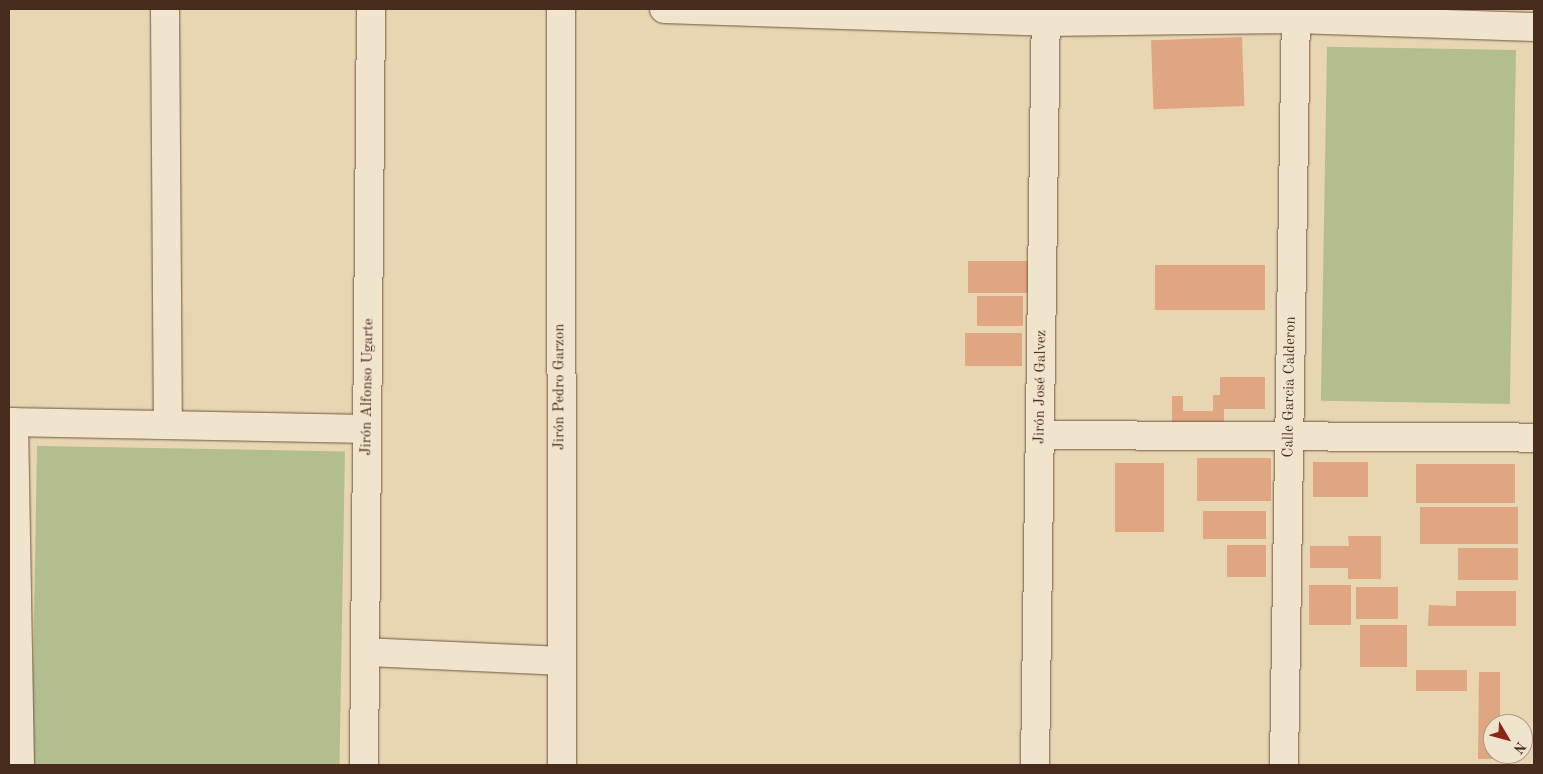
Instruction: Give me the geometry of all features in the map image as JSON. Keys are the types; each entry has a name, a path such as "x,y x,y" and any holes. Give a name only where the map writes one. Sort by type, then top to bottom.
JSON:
{"street":[{"path":"165,9 168,425"},
{"name":"Jirón Alfonso Ugarte","path":"364,765 371,9"},
{"name":"Jirón Pedro Garzon","path":"561,9 560,661 562,765"},
{"path":"664,9 1046,15 1296,14 1534,27"},
{"name":"Calle Garcia Calderon","path":"1284,765 1296,14"},
{"name":"Jirón José Galvez","path":"1035,765 1046,15"},
{"path":"20,765 13,643 11,422 367,429"},
{"path":"1040,435 1534,438"},
{"path":"366,652 560,661"}],"green space":[{"path":"1327,47 1516,50 1510,404 1321,401"},
{"path":"37,446 345,451 339,765 31,765"}],"building":[{"path":"1242,37 1244,106 1153,109 1151,40"},
{"path":"968,261 1029,261 1029,293 968,293"},
{"path":"1155,265 1265,265 1265,310 1155,310"},
{"path":"977,296 1023,296 1023,326 977,326"},
{"path":"965,333 1022,333 1022,366 965,366"},
{"path":"1220,377 1265,377 1265,409 1224,409 1224,425 1172,424 1172,396 1183,396 1183,411 1213,411 1213,395 1220,395"},
{"path":"1197,458 1271,458 1271,501 1197,501"},
{"path":"1313,462 1368,462 1368,497 1313,497"},
{"path":"1115,463 1164,463 1164,532 1115,532"},
{"path":"1416,464 1515,464 1515,503 1416,503"},
{"path":"1420,507 1518,507 1518,544 1420,544"},
{"path":"1203,511 1266,511 1266,539 1203,539"},
{"path":"1348,536 1381,536 1381,579 1348,579 1348,568 1310,568 1310,546 1349,546"},
{"path":"1227,545 1266,545 1266,577 1227,577"},
{"path":"1458,548 1518,548 1518,580 1458,580"},
{"path":"1309,585 1351,585 1351,625 1309,625"},
{"path":"1356,587 1398,587 1398,619 1356,619"},
{"path":"1456,591 1516,591 1516,626 1428,626 1429,605 1456,606"},
{"path":"1360,625 1407,625 1407,667 1360,667"},
{"path":"1416,670 1467,670 1467,691 1416,691"},
{"path":"1479,672 1500,672 1500,714 1483,714 1483,759 1478,759"}]}
